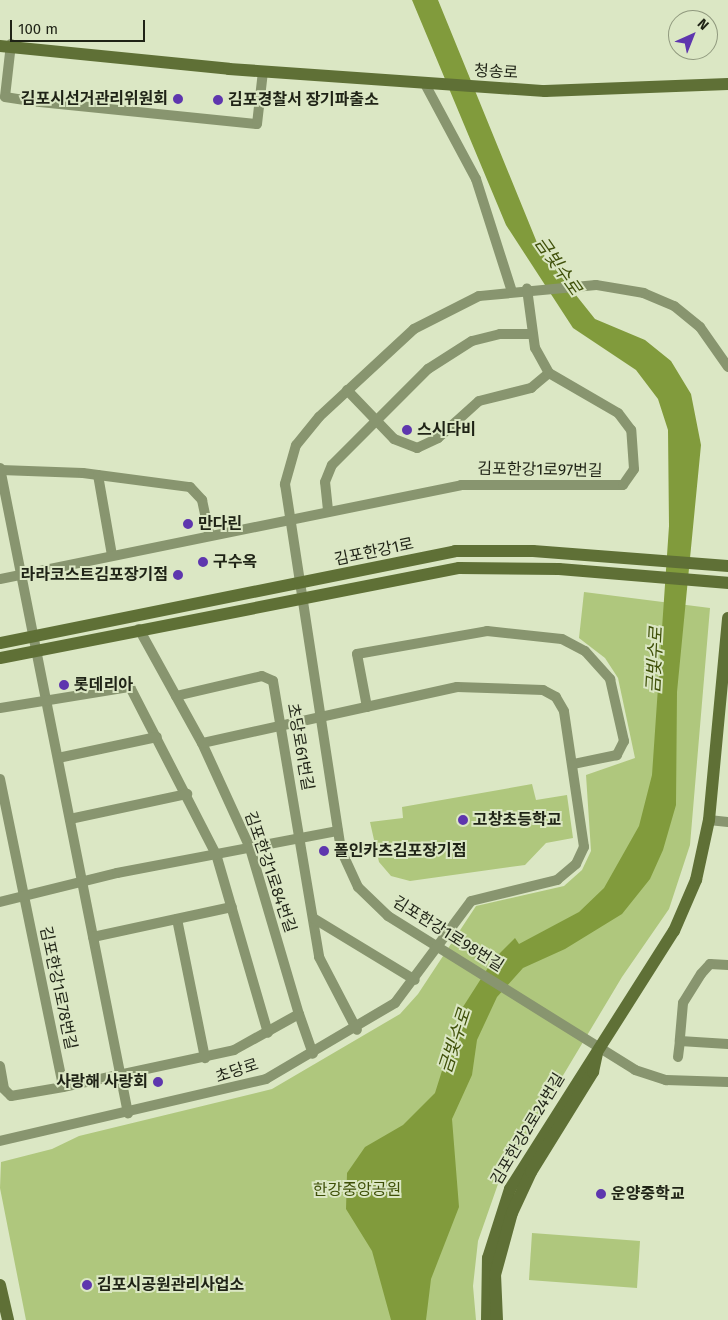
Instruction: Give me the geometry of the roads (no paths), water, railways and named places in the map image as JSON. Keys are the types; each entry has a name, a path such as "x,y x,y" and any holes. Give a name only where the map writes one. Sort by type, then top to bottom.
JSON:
{"street":[{"name":"청송로","path":"5,45 263,71 431,85 560,92 728,84"},
{"path":"5,45 5,97 257,124 263,71"},
{"path":"431,85 476,178 511,290"},
{"path":"302,589 288,517 284,484 290,456 303,434 347,390 433,316 465,300 529,288 596,285 644,293 674,306 712,340 728,367"},
{"path":"347,390 375,420 402,444 423,447 479,401 531,388 550,373 531,334 529,288"},
{"path":"328,510 327,472 375,420 457,348 500,334 531,334"},
{"name":"김포한강1로97번길","path":"288,517 487,482 623,485 634,469 631,430 618,413 550,373"},
{"path":"128,1113 58,758 31,636 1,469 98,475 190,487 202,500 209,534"},
{"path":"98,475 112,555"},
{"path":"0,579 288,517"},
{"name":"김포한강1로","path":"0,658 140,629 302,589 474,550 643,559 728,566"},
{"name":"김포한강1로","path":"0,643 302,589 476,566 644,575 728,584"},
{"name":"김포한강1로98번길","path":"302,589 338,831 347,866 367,897 388,916 438,945 598,1048"},
{"name":"김포한강2로24번길","path":"487,1320 487,1266 503,1206 522,1168 682,915 701,864 709,820 724,707 728,618"},
{"name":"김포한강1로84번길","path":"140,629 202,743 250,848 299,1014"},
{"path":"202,743 472,685 550,692 564,711 572,764 617,755 624,741 610,679 585,651 562,639 487,631 357,654 367,707"},
{"name":"초당로61번길","path":"176,696 269,677 280,726 323,968 357,1030"},
{"path":"0,708 46,699 130,687 187,794 216,854 268,1033"},
{"path":"58,758 157,737"},
{"name":"초당로","path":"0,1141 240,1088 313,1054 357,1030 395,1004 415,980 471,901 549,883 576,864 585,838 572,764"},
{"name":"김포한강1로78번길","path":"0,779 63,1087"},
{"path":"70,819 187,794"},
{"path":"709,820 728,822"},
{"path":"0,902 82,882 338,831"},
{"path":"93,937 232,907"},
{"path":"313,918 415,980"},
{"path":"177,919 205,1058"},
{"path":"678,1057 684,1003 701,974 710,964 728,965"},
{"path":"0,1066 4,1089 11,1096 63,1087 205,1058 268,1033 299,1014 313,1054"},
{"path":"680,1041 728,1044"},
{"path":"598,1048 657,1078 728,1082"},
{"name":"김포한강2로24번길","path":"497,1320 495,1275 512,1212 531,1172 593,1072 598,1048"},
{"path":"0,1285 8,1320"}],"water":[{"name":"금빛수로","path":"412,0 438,0 540,250 595,319 645,340 671,361 691,394 701,445 677,692 676,805 663,850 650,879 622,914 565,949 523,968 497,997 477,1040 472,1075 452,1119 459,1207 431,1279 426,1320 391,1320 372,1251 346,1209 347,1173 365,1147 403,1125 435,1093 461,1010 493,960 515,938 519,944 579,912 604,888 639,826 652,775 669,526 668,430 658,399 636,370 573,328 506,225"}],"place":[{"name":"김포시선거관리위원회","path":"178,99"},
{"name":"김포경찰서 장기파출소","path":"218,100"},
{"name":"스시다비","path":"407,430"},
{"name":"만다린","path":"188,524"},
{"name":"구수옥","path":"203,562"},
{"name":"라라코스트김포장기점","path":"178,575"},
{"name":"롯데리아","path":"64,685"},
{"name":"고창초등학교","path":"463,820"},
{"name":"폴인카츠김포장기점","path":"324,851"},
{"name":"사랑해 사랑회","path":"158,1082"},
{"name":"운양중학교","path":"601,1194"},
{"name":"김포시공원관리사업소","path":"87,1285"}],"park label":[{"name":"한강중앙공원","path":"357,1190"}]}
